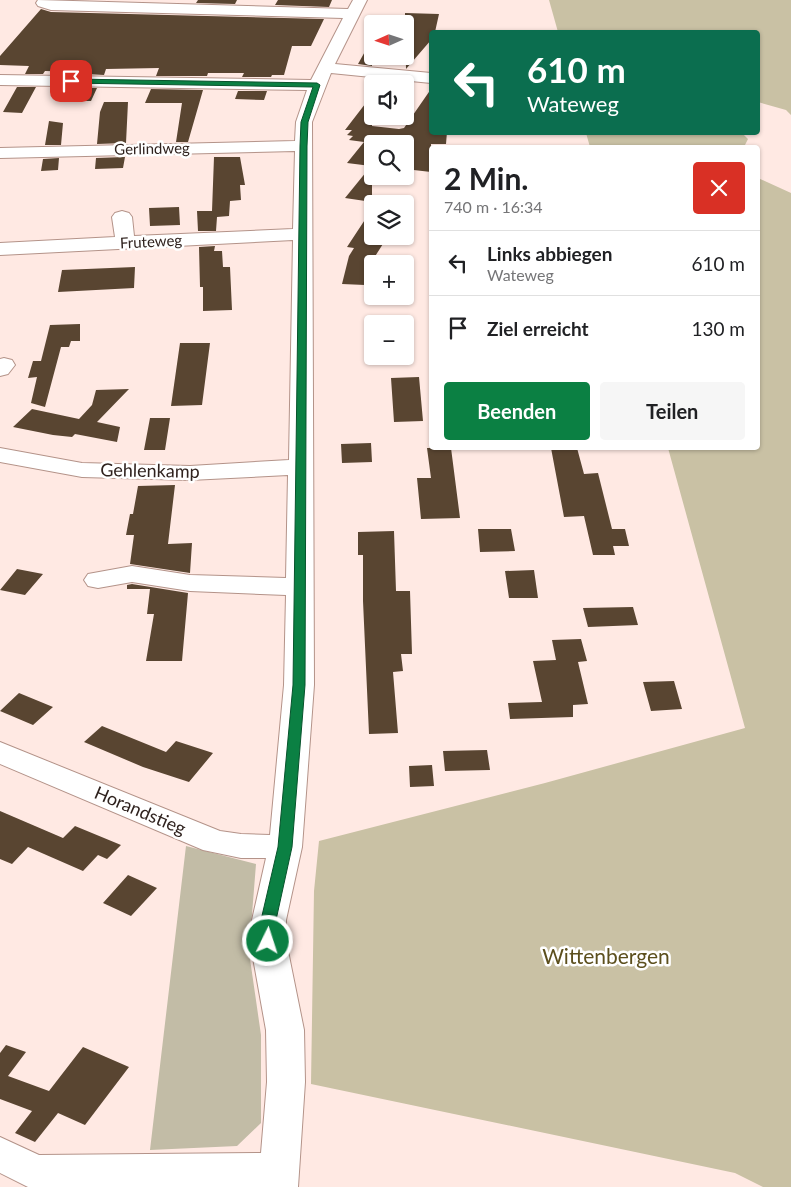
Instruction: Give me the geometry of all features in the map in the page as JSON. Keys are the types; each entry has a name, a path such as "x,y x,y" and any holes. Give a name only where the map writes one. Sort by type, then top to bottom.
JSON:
{"street":[{"path":"0,1154 35,1172 278,1178 286,1082 285,1030 268,935 268,920 285,847 299,685 304,122 322,76 357,7 81,7 47,5 43,3 45,0"},
{"path":"68,0 81,7"},
{"path":"0,80 322,76 429,78"},
{"name":"Gerlindweg","path":"0,153 303,146"},
{"path":"122,217 125,244"},
{"name":"Fruteweg","path":"0,249 302,234"},
{"name":"Gehlenkamp","path":"0,455 82,470 190,473 302,467"},
{"path":"98,580 132,574 190,583 300,587"},
{"name":"Horandstieg","path":"0,752 215,842 241,846 285,847"}],"shaded area":[{"path":"186,846 256,864 249,952 261,1035 261,1123 237,1146 150,1150"}],"green space":[{"path":"549,0 791,0 791,115 786,110 760,103 760,30 557,30"},
{"path":"587,135 744,135 748,139 745,145 589,145"},
{"name":"Wittenbergen","path":"760,179 791,193 791,1187 763,1187 735,1173 311,1084 314,891 319,841 545,783 745,728 669,450 760,450"}],"building":[{"path":"198,0 237,0 235,4 196,3"},
{"path":"278,0 332,0 329,7 275,5"},
{"path":"41,9 51,12 324,19 311,46 292,46 284,75 272,75 271,77 242,77 244,73 208,73 207,76 156,76 159,68 106,69 104,75 86,74 87,72 45,71 43,74 25,74 29,66 0,65 0,56"},
{"path":"405,13 439,14 435,30 429,30 429,42 414,60 414,15 405,15"},
{"path":"364,53 364,65 358,64"},
{"path":"17,87 36,87 22,113 3,112"},
{"path":"78,88 97,88 91,101 72,101"},
{"path":"151,89 203,90 188,142 176,142 182,103 145,103"},
{"path":"238,91 267,91 264,100 235,99"},
{"path":"429,92 429,135 447,135 446,144 429,145 429,172 414,170 414,135 364,135 364,142 349,140 353,136 347,135 352,130 345,130 364,105 364,125 404,128 406,125 414,125 414,114"},
{"path":"104,102 128,102 126,143 97,144 100,112"},
{"path":"49,121 63,123 61,145 45,145"},
{"path":"364,142 364,165 347,163"},
{"path":"125,157 123,168 95,169 96,158"},
{"path":"214,157 240,157 245,185 240,185 241,200 230,201 229,216 217,217 216,231 198,231 197,211 212,211"},
{"path":"59,158 58,170 41,171 43,159"},
{"path":"364,175 364,185 372,185 372,195 364,195 364,201 345,198"},
{"path":"179,207 180,225 150,226 149,208"},
{"path":"364,221 364,245 382,245 376,255 364,255 364,285 342,284 349,256 354,248 347,247"},
{"path":"215,246 214,251 222,251 223,267 230,267 232,310 203,311 199,247"},
{"path":"135,267 134,288 58,292 62,270"},
{"path":"80,324 80,341 71,341 69,347 61,347 45,407 31,403 37,377 28,378 33,361 41,361 50,325"},
{"path":"180,343 210,343 202,405 171,406"},
{"path":"419,377 423,421 394,422 391,378"},
{"path":"129,389 97,422 120,427 117,442 75,434 72,437 53,435 13,427 32,409 79,419 92,405 96,390"},
{"path":"150,418 170,418 165,450 144,450"},
{"path":"371,443 372,462 342,463 341,444"},
{"path":"427,448 429,450 451,450 460,518 421,519 417,478 431,478"},
{"path":"551,450 578,450 584,474 598,473 612,529 625,529 629,546 613,546 615,555 593,555 584,516 564,517"},
{"path":"175,485 168,544 192,543 190,573 130,564 134,535 126,535 130,514 133,514 138,486"},
{"path":"478,529 511,529 515,551 480,552"},
{"path":"394,531 396,591 410,591 412,654 401,654 403,671 393,672 398,733 369,734 363,601 363,555 358,555 358,532"},
{"path":"17,569 43,574 25,595 0,590"},
{"path":"534,570 538,598 509,598 505,571"},
{"path":"132,584 188,593 182,661 146,661 154,614 147,614 150,589 127,589 127,585"},
{"path":"633,607 638,625 588,627 583,608"},
{"path":"581,639 587,661 578,662 588,704 573,705 573,717 510,719 508,703 542,702 533,661 556,660 552,640"},
{"path":"674,681 682,709 651,711 643,682"},
{"path":"19,693 53,707 33,725 0,711"},
{"path":"102,726 166,752 176,741 213,753 189,782 143,767 84,742"},
{"path":"487,750 490,770 445,771 443,751"},
{"path":"432,765 434,786 410,787 409,766"},
{"path":"0,811 63,838 75,826 121,845 107,859 98,855 83,871 28,847 12,864 0,859"},
{"path":"128,875 157,888 131,916 103,903"},
{"path":"6,1045 26,1052 8,1076 49,1091 83,1047 129,1067 85,1125 58,1113 35,1142 15,1133 32,1111 0,1099 0,1053"}],"route":[{"path":"71,81 317,85 304,122 303,146 302,234 304,269 301,328 303,388 299,685 285,847 268,920 268,941"}]}
